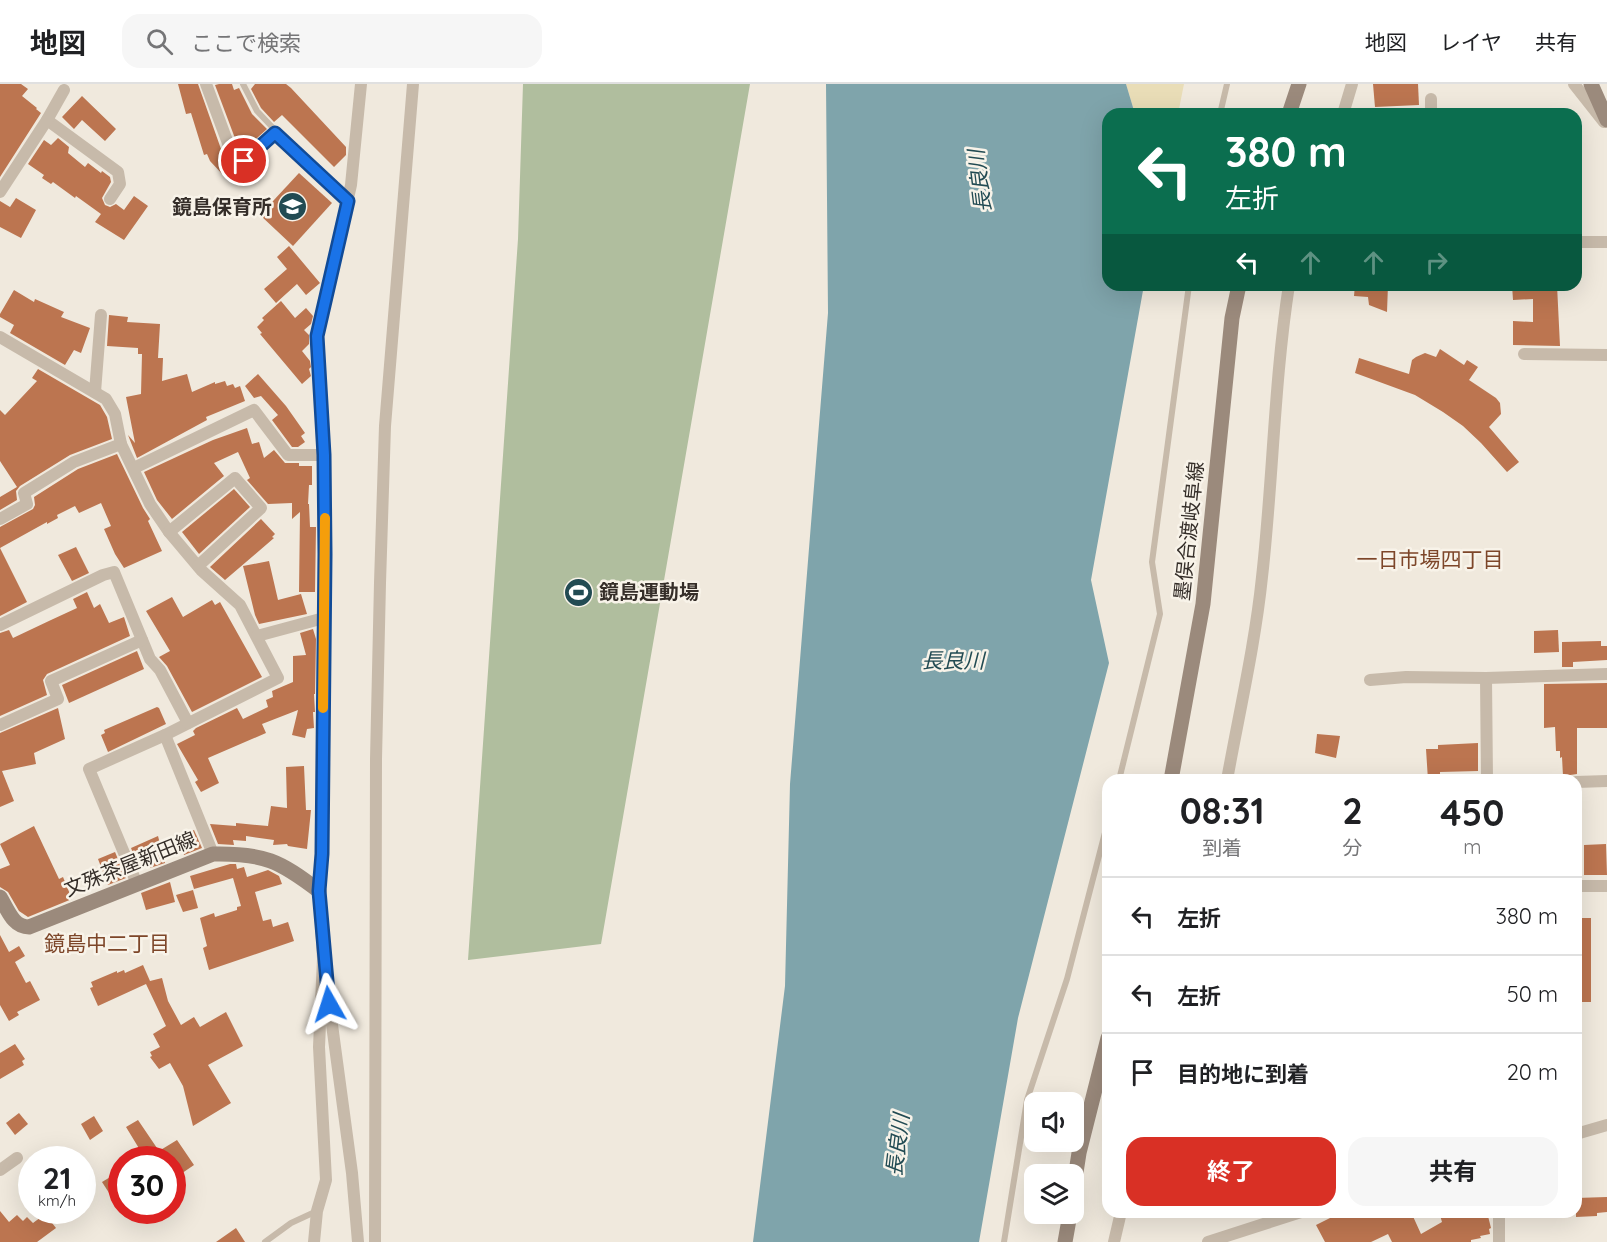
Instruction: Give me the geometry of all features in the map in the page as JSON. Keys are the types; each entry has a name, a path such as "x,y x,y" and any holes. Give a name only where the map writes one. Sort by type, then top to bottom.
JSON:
{"main road":[{"path":"1291,108 1299,84"},
{"path":"1591,84 1607,120"},
{"name":"墨俣合渡岐阜線","path":"1172,774 1203,604 1232,318 1238,291"},
{"name":"文殊茶屋新田線","path":"0,897 16,923 21,927 29,927 213,854 255,855 274,860 295,872 319,891"},
{"path":"1077,1164 1102,1062"},
{"path":"1065,1242 1068,1224"}],"street":[{"path":"206,84 229,146 244,161 275,133 348,201"},
{"path":"358,1242 352,1173 323,958 319,891 322,854 324,455 317,336 348,201 361,84"},
{"path":"375,1242 376,759 385,426 413,84"},
{"path":"1345,108 1352,84"},
{"path":"1574,84 1607,125"},
{"path":"0,192 64,90"},
{"path":"1431,99 1431,108"},
{"path":"47,120 118,172 120,184 110,200"},
{"path":"1582,242 1607,242"},
{"path":"1228,774 1263,576 1281,335 1287,291"},
{"path":"94,392 101,315"},
{"path":"0,337 106,399 115,414 122,444 150,504 169,532 198,566 240,604 278,678 165,735 89,769 137,884"},
{"path":"1524,354 1607,355"},
{"path":"134,468 254,410 288,455 324,455"},
{"path":"0,519 27,504 24,493 74,462 122,444"},
{"path":"169,532 235,478 261,508 198,566"},
{"path":"0,625 103,575 114,572 150,659 160,670 188,723"},
{"path":"257,636 324,618"},
{"path":"0,725 58,699 51,681 142,640"},
{"path":"1370,681 1406,677 1486,678 1607,674"},
{"path":"1486,678 1487,774"},
{"path":"165,735 213,854"},
{"path":"1582,782 1607,781"},
{"path":"1582,886 1607,886"},
{"path":"314,1242 317,1211 326,1180 320,1047 323,958"},
{"path":"1582,1132 1607,1125"},
{"path":"0,1170 17,1158"},
{"path":"1114,1242 1120,1218"},
{"path":"1208,1242 1282,1218"},
{"path":"1499,1218 1499,1242"}],"lane":[{"path":"243,84 257,111 275,133"},
{"path":"1221,108 1227,84"},
{"path":"1120,774 1160,614 1152,562 1188,291"},
{"path":"1004,1242 1026,1101 1067,979 1102,843"},
{"path":"265,1242 291,1223 317,1211"}],"green space":[{"name":"鏡島運動場","path":"523,84 750,84 601,944 468,960 518,239"}],"sand":[{"path":"1126,84 1184,84 1179,108 1133,108"}],"water":[{"name":"長良川","path":"826,84 1126,84 1133,108 1102,108 1102,291 1143,291 1091,580 1109,663 1018,1018 979,1242 753,1242 785,986 790,784 828,313"}],"building":[{"path":"0,84 21,84 28,89 22,96 41,113 0,177"},
{"path":"178,84 198,84 221,149 235,166 224,176 210,161 207,154 204,155 191,113 186,114"},
{"path":"232,84 234,90 239,88 252,114 267,129 244,150 236,141 215,85"},
{"path":"255,84 286,84 346,147 346,155 334,167 282,115 274,122 261,108 251,89"},
{"path":"1373,84 1418,84 1419,105 1375,107"},
{"path":"82,96 116,129 105,141 82,120 74,129 62,117"},
{"path":"58,138 69,147 68,153 85,167 88,163 110,177 111,182 102,198 105,205 110,207 116,204 124,210 134,196 148,206 124,240 95,222 101,214 76,196 75,198 53,182 51,184 42,178 44,175 28,164 44,140 51,145"},
{"path":"299,173 332,203 293,246 260,215"},
{"path":"16,198 36,210 21,238 0,227 0,201 10,207"},
{"path":"289,246 320,283 306,295 297,284 276,303 264,289 287,269 277,257"},
{"path":"14,290 34,302 35,299 64,312 61,317 90,328 81,353 74,350 65,365 10,333 14,325 0,317 0,314"},
{"path":"1354,291 1388,291 1387,312 1369,305 1368,297 1354,296"},
{"path":"1512,291 1557,291 1560,346 1513,345 1513,321 1533,322 1533,299 1513,300"},
{"path":"281,301 295,318 306,308 313,316 311,324 304,330 309,335 309,344 302,351 310,361 311,376 302,384 260,334 262,333 257,327 264,320 262,318"},
{"path":"109,315 128,317 127,322 160,324 158,358 163,358 162,381 187,374 192,392 215,382 215,384 225,381 227,386 233,384 235,388 240,386 245,401 206,417 207,420 137,458 128,435 135,443 126,397 141,394 142,354 138,354 138,348 107,346"},
{"path":"1440,349 1464,365 1467,360 1478,367 1469,380 1500,403 1501,414 1489,427 1519,462 1507,472 1463,426 1443,412 1415,395 1355,373 1359,358 1409,374 1412,360 1425,353 1436,357"},
{"path":"38,369 100,405 107,417 112,439 70,455 20,486 16,491 17,500 0,510 0,497 17,487 0,461 0,410 5,415 37,381 32,378"},
{"path":"258,374 286,406 305,433 301,436 305,442 298,447 292,447 272,420 278,415 261,396 254,398 245,386"},
{"path":"247,428 252,444 259,442 264,458 274,450 285,463 312,466 312,485 309,485 308,504 310,527 316,527 315,592 299,592 300,512 292,519 292,503 268,504 247,480 250,478 238,452 214,463 224,476 172,519 157,500 144,472 213,440"},
{"path":"117,454 150,519 148,521 162,551 124,568 104,529 111,526 101,503 79,513 75,506 57,515 58,518 0,548 0,527 33,509 34,497 78,469"},
{"path":"234,489 250,507 199,554 182,532"},
{"path":"261,519 275,534 272,537 274,538 225,580 210,567"},
{"path":"76,547 89,573 72,581 58,555"},
{"path":"0,548 27,602 0,616"},
{"path":"269,561 278,600 301,594 307,614 259,624 243,566"},
{"path":"87,592 94,608 100,604 109,623 124,617 130,636 47,674 43,680 47,695 0,716 0,633 9,630 13,638 77,608 73,599"},
{"path":"172,597 183,617 212,600 215,605 220,602 262,677 192,712 167,666 159,657 170,651 146,611"},
{"path":"313,629 316,639 314,728 307,729 305,738 292,735 298,710 262,724 266,733 208,758 219,783 201,792 195,782 198,780 177,744 195,735 193,731 196,728 237,708 243,719 268,707 266,700 273,697 272,691 293,682 293,656 306,655 300,633"},
{"path":"1558,630 1559,652 1534,653 1534,631"},
{"path":"1601,641 1601,646 1607,646 1607,660 1573,662 1573,667 1562,667 1562,642"},
{"path":"137,651 144,669 69,703 62,685"},
{"path":"1607,683 1607,728 1577,728 1577,774 1563,774 1562,757 1560,758 1560,751 1556,751 1555,727 1544,728 1544,684"},
{"path":"157,707 166,724 108,752 101,735 105,733 104,730"},
{"path":"58,708 65,739 34,753 36,764 2,771 14,801 0,807 0,733"},
{"path":"1317,734 1340,736 1336,758 1315,753"},
{"path":"1478,743 1478,771 1428,774 1426,749 1438,749 1438,745"},
{"path":"304,766 306,810 311,810 307,849 287,844 273,845 274,840 246,836 246,841 233,840 234,845 218,844 210,824 236,826 236,823 268,826 271,806 287,808 286,767"},
{"path":"34,826 59,879 63,877 72,899 28,917 19,911 8,892 0,887 0,869 10,865 0,844"},
{"path":"194,830 202,848 184,855 178,837"},
{"path":"158,836 165,863 150,868 148,864 139,868 131,848"},
{"path":"1606,844 1607,875 1584,875 1584,845"},
{"path":"115,852 126,878 108,885 98,859"},
{"path":"236,864 237,869 244,867 247,877 268,870 279,876 282,884 255,892 263,921 271,919 273,927 288,922 294,941 209,970 203,948 207,946 200,918 214,913 215,917 237,910 237,907 241,906 233,878 194,889 190,876"},
{"path":"170,882 175,902 146,910 141,893"},
{"path":"193,890 198,908 183,912 176,895"},
{"path":"1582,918 1591,918 1591,1002 1582,1002"},
{"path":"0,935 9,952 19,946 25,956 15,962 26,983 30,981 40,1000 17,1012 19,1015 9,1021 0,1005"},
{"path":"143,965 150,981 162,978 168,1001 181,1025 194,1017 200,1027 226,1012 243,1046 208,1065 231,1103 193,1126 183,1086 170,1063 159,1069 150,1057 152,1056 150,1052 160,1047 153,1034 166,1026 146,984 98,1006 90,988 93,987 91,982 117,971 117,973 124,970 125,973"},
{"path":"15,1044 25,1059 22,1061 24,1065 0,1079 0,1053"},
{"path":"19,1113 28,1124 15,1135 6,1123"},
{"path":"94,1116 103,1131 90,1140 81,1124"},
{"path":"138,1120 156,1146 138,1146 126,1127"},
{"path":"177,1140 181,1146 167,1146"},
{"path":"186,1153 194,1165 186,1170"},
{"path":"108,1178 108,1191 102,1182"},
{"path":"1607,1197 1607,1212 1597,1213 1597,1216 1582,1217 1582,1198"},
{"path":"0,1211 9,1222 17,1215 18,1224 53,1224 56,1228 37,1242 0,1242"},
{"path":"1330,1218 1414,1218 1421,1234 1442,1222 1441,1218 1488,1218 1491,1228 1489,1229 1490,1234 1480,1236 1481,1238 1471,1240 1471,1242 1392,1242 1388,1234 1371,1242 1325,1242 1316,1225"},
{"path":"236,1228 245,1242 216,1242"}],"slow traffic":[{"path":"323,708 325,518"}],"place":[{"name":"鏡島保育所","path":"293,207"},
{"name":"鏡島運動場","path":"578,592"}],"district":[{"name":"一日市場四丁目","path":"1430,560"},
{"name":"鏡島中二丁目","path":"107,944"}],"route":[{"path":"244,161 275,133 348,201 317,336 324,455 325,554 322,854 319,891 323,958 329,1004"}]}
